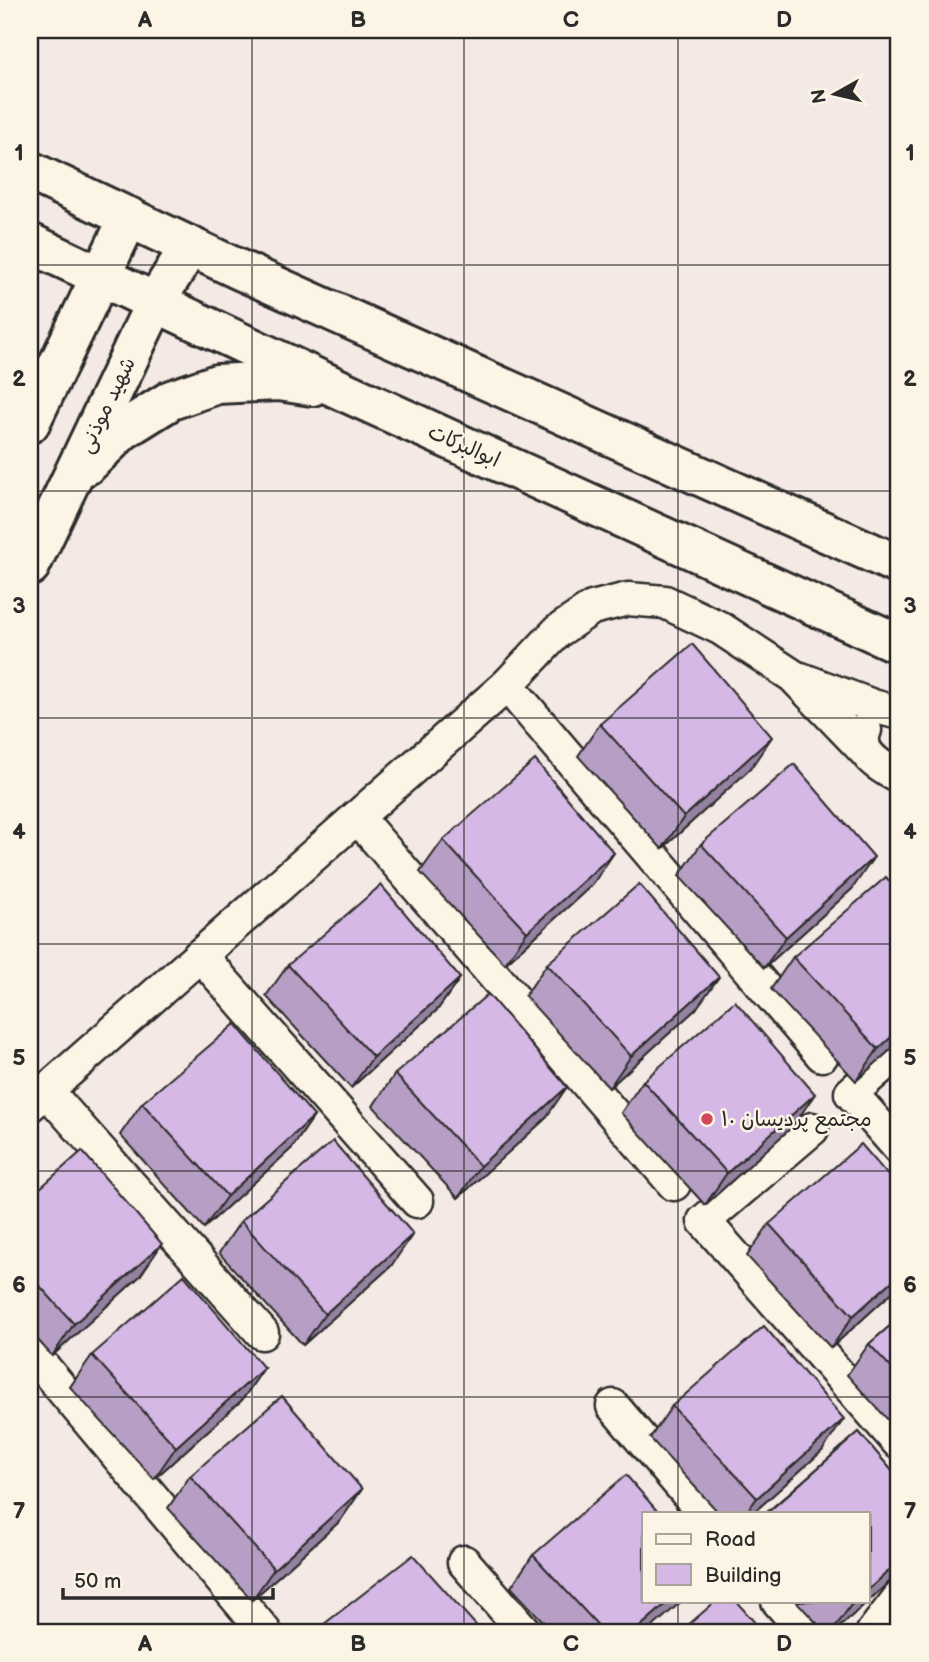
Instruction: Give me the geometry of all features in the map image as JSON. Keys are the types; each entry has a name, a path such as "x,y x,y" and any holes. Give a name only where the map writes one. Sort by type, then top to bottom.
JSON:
{"main road":[{"path":"30,171 190,246 899,565"},
{"path":"30,423 129,218"},
{"name":"ابوالبرکات","path":"30,243 341,390 894,643"},
{"name":"شهید موذنی","path":"30,566 156,302 190,246"},
{"path":"67,488 100,450 123,430 171,400 217,384 279,381 341,390"}],"street":[{"path":"262,1333 38,1098 508,685 558,631 592,608 628,599 665,602 720,628 793,676 874,763 899,777"},
{"path":"793,676 899,714"},
{"path":"508,685 822,1055"},
{"path":"865,751 862,735 869,724 879,718 899,714"},
{"path":"357,817 674,1184"},
{"path":"200,955 417,1201"},
{"path":"899,1051 851,1093 899,1148"},
{"path":"811,1129 704,1221 899,1443"},
{"path":"30,1351 265,1632"},
{"path":"614,1406 703,1512"},
{"path":"464,1563 526,1632"},
{"path":"873,1632 899,1598"},
{"path":"779,1602 805,1632"}],"building":[{"path":"692,644 772,737 684,817 600,724"},
{"path":"535,760 614,853 527,932 443,840"},
{"path":"794,764 874,857 786,937 701,844"},
{"path":"886,877 899,893 899,1030 878,1049 793,957"},
{"path":"639,884 719,977 631,1056 547,964"},
{"path":"381,885 460,978 373,1057 288,965"},
{"path":"488,994 567,1087 480,1166 395,1074"},
{"name":"مجتمع پردیسان ۱۰","path":"735,1001 815,1094 727,1173 643,1081"},
{"path":"235,1024 314,1116 227,1196 142,1103"},
{"path":"333,1141 413,1234 325,1314 241,1221"},
{"path":"861,1144 899,1188 899,1275 853,1316 769,1224"},
{"path":"82,1151 162,1244 74,1324 30,1275 30,1197"},
{"path":"184,1275 264,1368 176,1447 92,1355"},
{"path":"899,1318 899,1376 869,1344"},
{"path":"764,1326 844,1419 757,1498 672,1406"},
{"path":"282,1396 362,1489 274,1569 190,1476"},
{"path":"859,1432 899,1479 899,1561 870,1588 870,1512 768,1512"},
{"path":"626,1475 658,1512 642,1512 642,1602 668,1602 634,1632 604,1632 533,1555"},
{"path":"413,1555 482,1632 322,1632 319,1628"},
{"path":"715,1602 737,1602 763,1632 680,1632"}],"place":[{"name":"مجتمع پردیسان ۱۰","path":"707,1119"}]}
